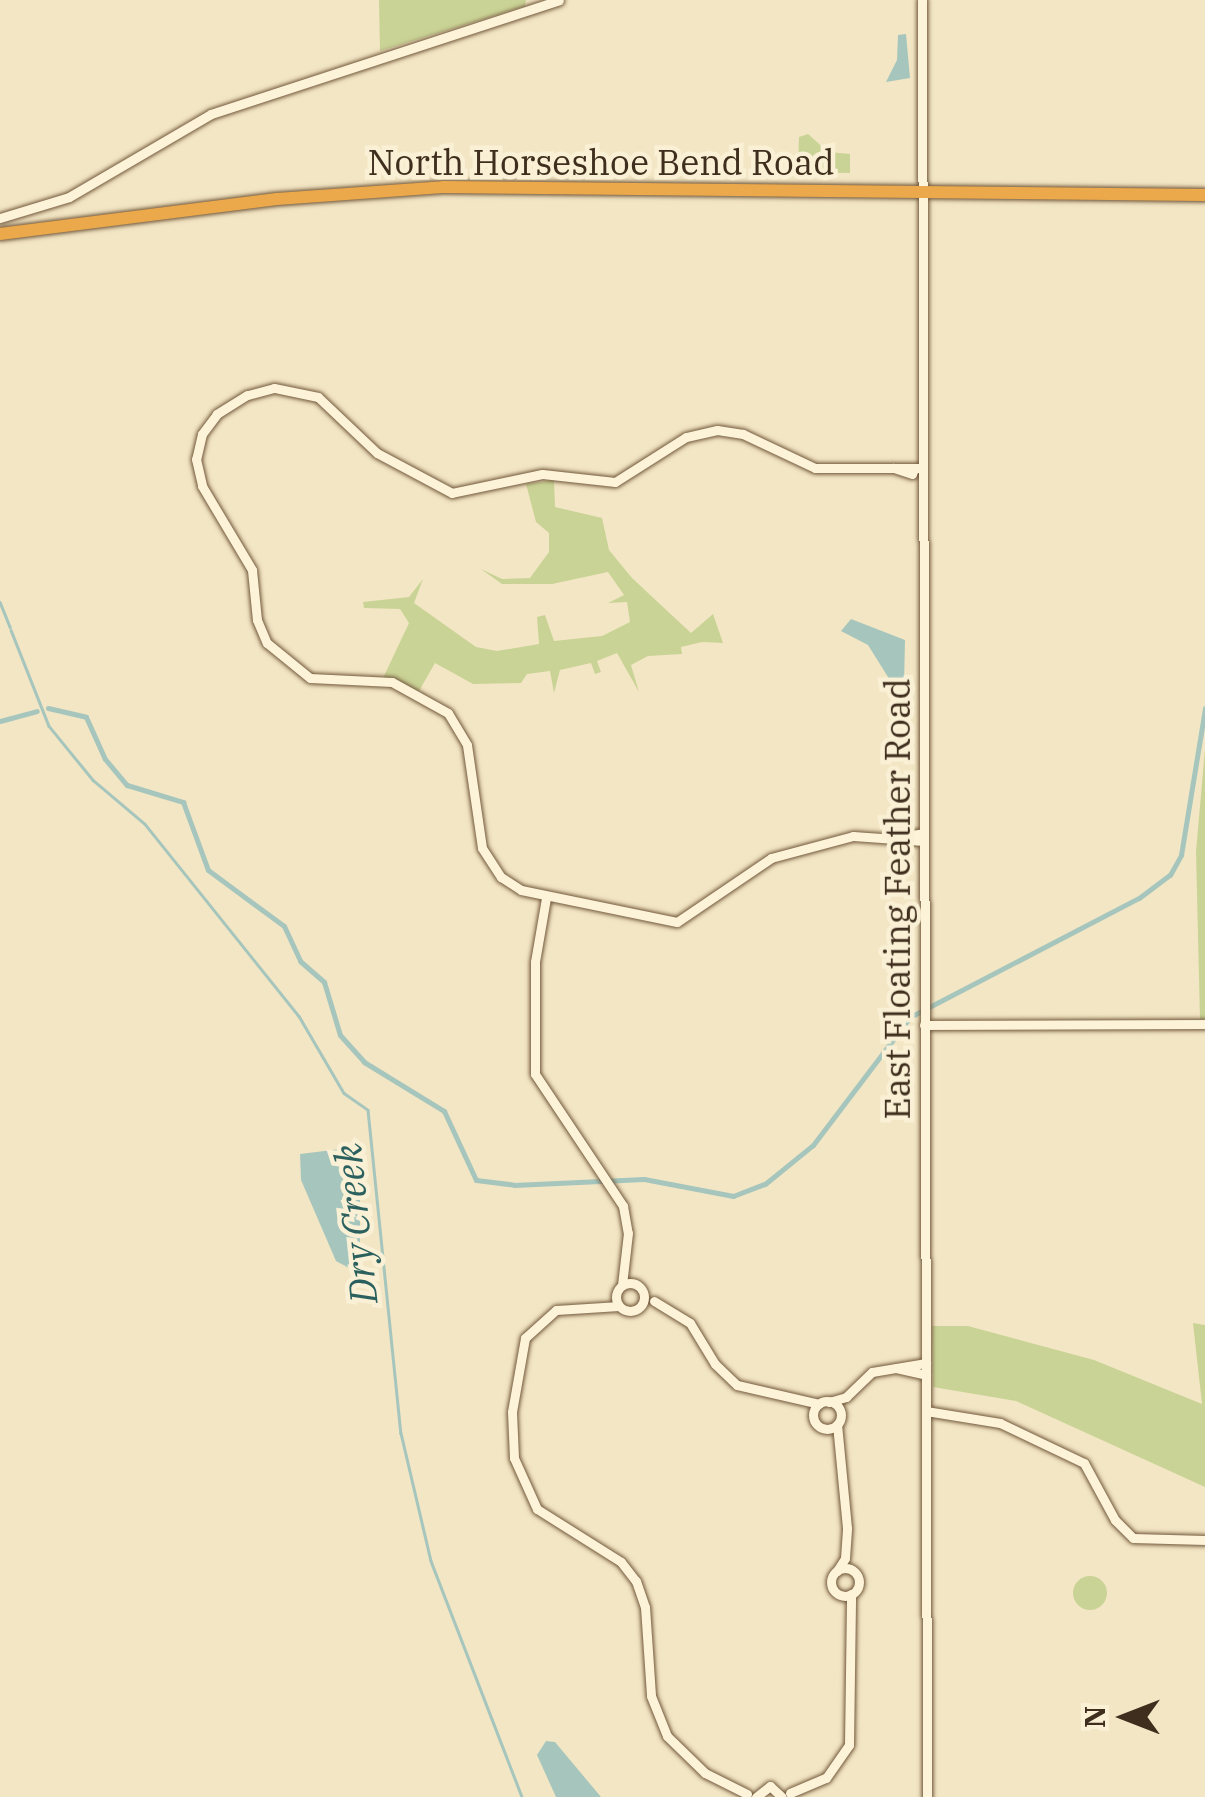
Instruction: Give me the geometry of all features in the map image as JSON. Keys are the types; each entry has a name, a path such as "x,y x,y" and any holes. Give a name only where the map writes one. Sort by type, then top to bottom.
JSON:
{"highway":[{"name":"North Horseshoe Bend Road","path":"0,234 415,188 1205,195"}],"street":[{"path":"0,218 70,196 211,114 559,0"},
{"name":"East Floating Feather Road","path":"922,0 919,468 927,1797"},
{"path":"919,468 814,468 743,434 711,430 681,440 615,482 542,474 452,493 377,453 327,402 292,388 239,398 208,424 198,446 202,486 252,570 257,620 267,643 310,678 392,682 448,713 467,745 486,857 507,882 546,898 588,900 677,922 766,860 854,836 924,837"},
{"path":"546,898 534,1026 538,1083 608,1181 627,1222 626,1274 608,1303"},
{"path":"924,1023 1205,1024"},
{"path":"626,1274 644,1293 692,1325 732,1382 803,1404 846,1397"},
{"path":"620,1289 635,1284"},
{"path":"620,1289 620,1306"},
{"path":"642,1305 644,1293"},
{"path":"654,1300 631,1311 608,1303 556,1310 525,1338 513,1400 514,1458 538,1509 622,1562 636,1582 645,1607 651,1696 667,1736 705,1773 753,1795 785,1794 826,1778 849,1745 846,1606 858,1584 845,1558 838,1419 846,1397 872,1372 926,1363"},
{"path":"896,1368 926,1375"},
{"path":"813,1417 824,1403"},
{"path":"824,1403 838,1419"},
{"path":"803,1404 837,1443"},
{"path":"926,1411 1000,1423 1084,1462 1114,1520 1133,1538 1205,1540"},
{"path":"825,1429 838,1419"},
{"path":"845,1558 831,1582 846,1606"},
{"path":"837,1571 853,1571"},
{"path":"839,1594 851,1594"}],"green space":[{"path":"379,0 526,0 525,6 380,51"},
{"path":"808,134 828,152 850,154 850,173 798,172 799,137"},
{"path":"554,480 555,507 602,518 609,550 632,578 691,633 713,614 723,643 681,647 682,654 648,656 631,665 639,692 617,653 597,661 601,672 595,674 591,663 560,670 554,693 550,671 527,674 521,683 473,684 435,663 419,691 383,678 409,623 400,609 364,608 363,602 409,597 423,579 414,603 476,647 497,651 539,644 537,617 545,615 554,641 602,636 630,622 627,602 608,603 624,595 608,572 552,584 502,584 481,569 502,579 530,578 549,552 549,533 536,522 526,484"},
{"path":"1205,749 1205,1019 1200,1019 1196,852"},
{"path":"1193,1323 1205,1325 1205,1487 1016,1401 933,1387 932,1326 968,1326 1094,1360 1202,1404"},
{"path":"1090,1576 1102,1581 1107,1593 1102,1605 1090,1610 1078,1605 1073,1593 1078,1581"}],"water":[{"path":"906,34 910,78 886,82 897,60 898,35"},
{"path":"851,619 905,640 904,686 893,685 868,645 841,631"},
{"path":"349,1148 360,1183 360,1251 349,1268 336,1261 301,1180 300,1154"},
{"path":"546,1741 555,1742 601,1797 556,1797 537,1755"}],"waterway":[{"name":"Dry Creek","path":"0,602 10,627"},
{"name":"Dry Creek","path":"11,630 49,726 93,780 145,824 299,1016 344,1093 368,1110 401,1433 431,1561 522,1797"},
{"path":"48,708 86,717 105,759 127,785 183,802 208,870 284,926 300,961 324,982 340,1035 364,1062 444,1111 476,1180 514,1185 644,1179 733,1196 765,1184 813,1145 910,1017 1139,898 1170,875 1181,855 1205,708"},
{"path":"0,721 37,711"}]}
